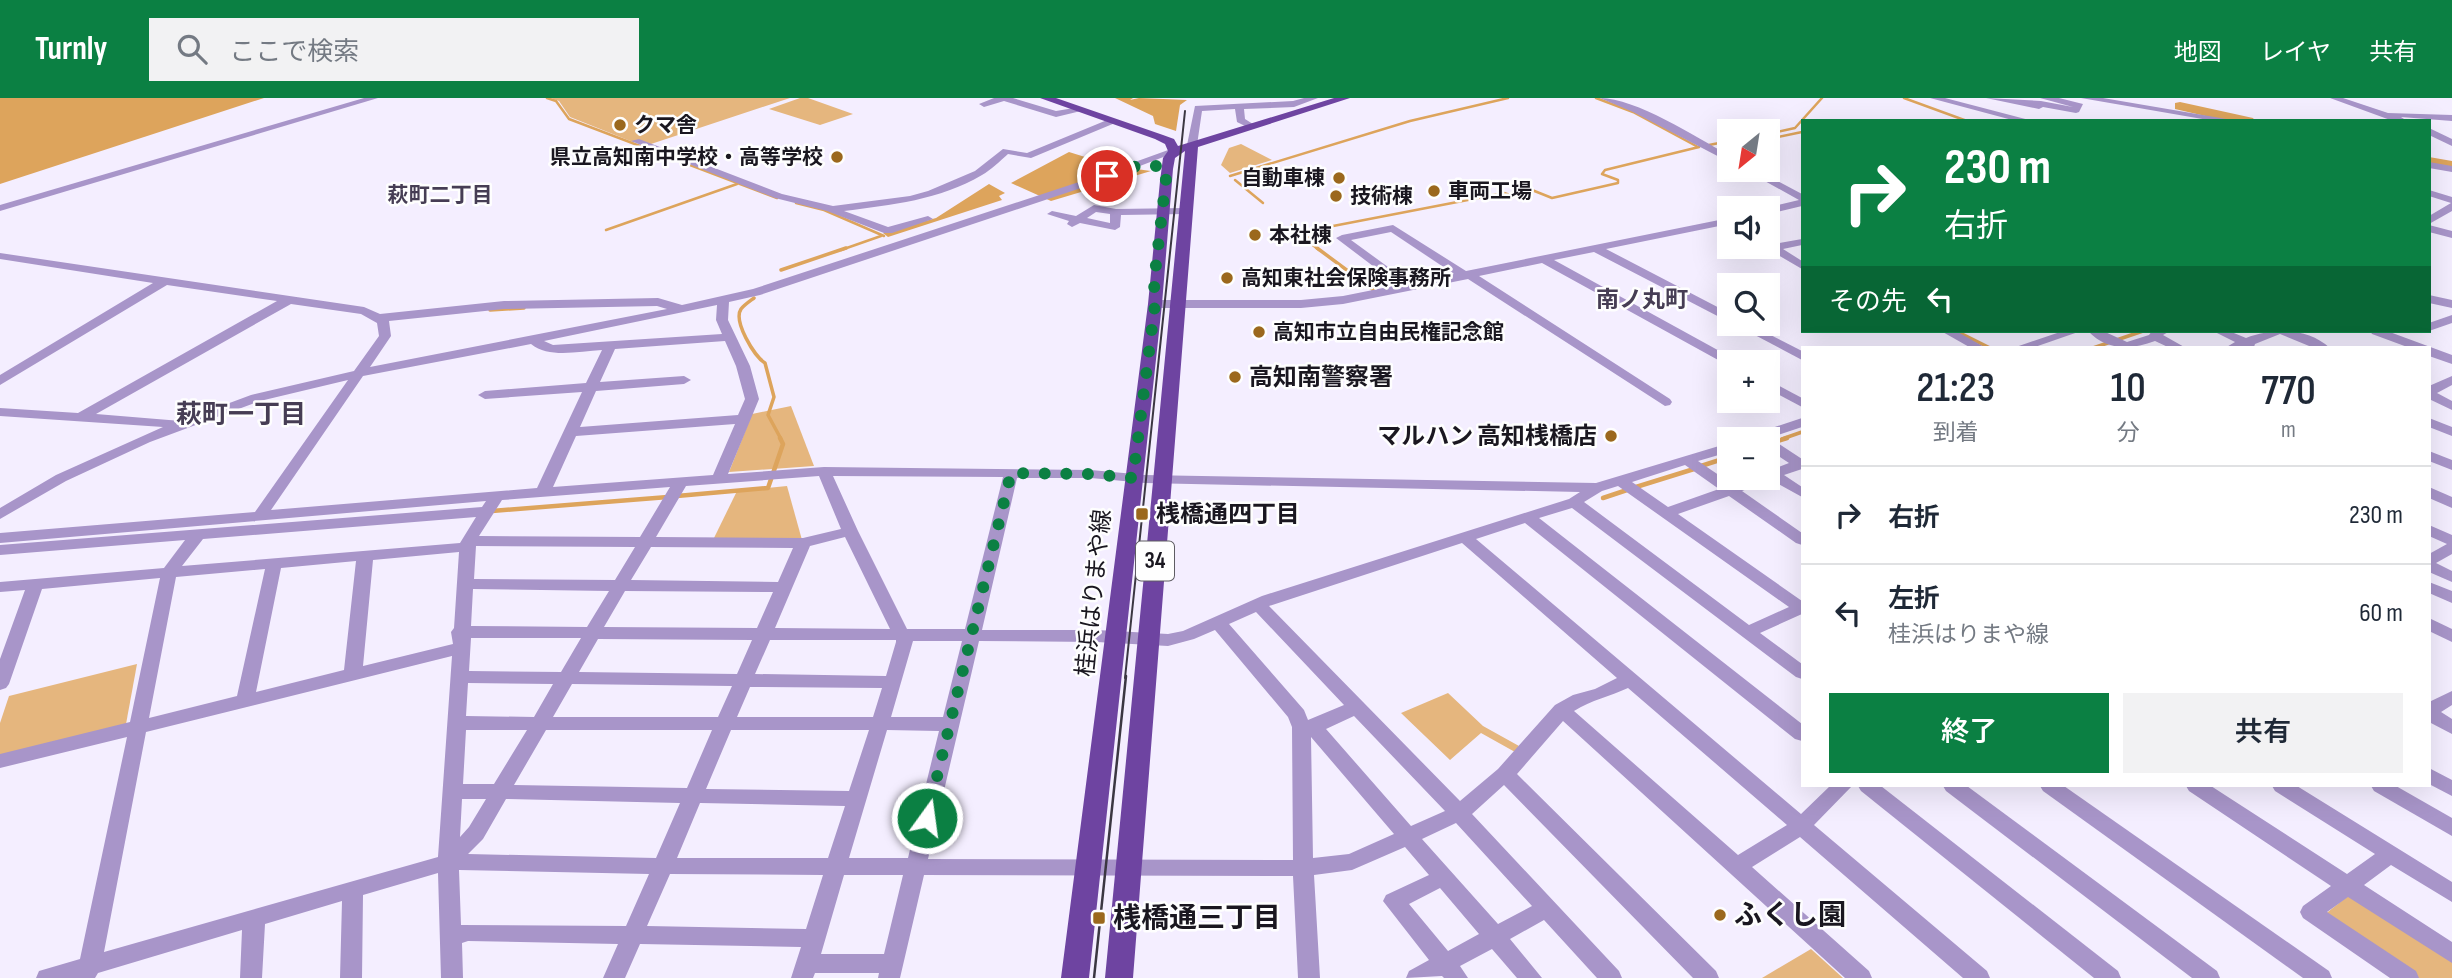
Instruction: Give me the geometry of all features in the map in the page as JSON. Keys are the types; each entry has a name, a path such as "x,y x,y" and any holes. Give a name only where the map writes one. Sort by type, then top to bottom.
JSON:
{"main road":[{"path":"1045,98 1183,148"},
{"path":"1062,98 1183,148 1316,101 1345,98"},
{"name":"桂浜はりまや線","path":"1075,978 1155,304 1154,282 1161,211 1169,158 1183,148"},
{"name":"34","path":"1119,978 1185,211 1183,148"}],"street":[{"path":"0,208 374,98"},
{"path":"985,101 1004,98 1056,114 1080,110"},
{"path":"1604,98 1636,110 1717,153"},
{"path":"1934,98 2024,119"},
{"path":"1990,98 2042,101 2031,119"},
{"path":"1990,98 2010,113 2027,119"},
{"path":"2085,98 2203,119 2216,114"},
{"path":"2122,98 2162,100 2229,119"},
{"path":"2334,98 2384,113 2452,118"},
{"path":"1123,168 1139,165 1183,148 1198,105 1239,106 1316,101"},
{"path":"1958,104 1970,119"},
{"path":"1239,106 1240,120 1251,126"},
{"path":"2358,107 2367,119"},
{"path":"2384,113 2398,119"},
{"path":"820,213 933,193 979,173 1006,151 1028,156 1112,121"},
{"path":"2431,132 2452,143"},
{"path":"636,141 779,196 833,209 894,235 928,219"},
{"path":"0,514 72,473 182,427 298,390 361,373 534,340 756,292 1183,148"},
{"path":"1139,165 1154,165 1167,170"},
{"path":"2431,165 2452,169"},
{"path":"1771,182 1801,199"},
{"path":"2431,194 2452,200"},
{"path":"723,298 894,235 1037,196"},
{"path":"1780,207 1801,200"},
{"path":"2431,221 2452,206"},
{"path":"1052,214 1075,222 1115,227 1116,212 1185,211"},
{"path":"1155,304 1324,303 1717,224"},
{"path":"1409,288 1342,238 1393,228 1665,402"},
{"path":"2431,229 2452,235"},
{"path":"1780,245 1801,242"},
{"path":"1597,249 1717,312"},
{"path":"1780,253 1801,265"},
{"path":"0,256 364,311 380,318 504,305 658,302 681,309"},
{"path":"1545,260 1717,355"},
{"path":"0,381 166,280"},
{"path":"719,478 752,399 743,366 722,320 723,298"},
{"path":"79,418 290,299"},
{"path":"2431,299 2452,304"},
{"path":"259,517 385,336 386,327 380,318"},
{"path":"1951,333 1976,346"},
{"path":"2024,346 2057,333"},
{"path":"2098,333 2121,346"},
{"path":"2224,333 2253,345 2275,333"},
{"path":"2284,333 2319,346"},
{"path":"2381,333 2416,346"},
{"path":"2400,340 2416,333"},
{"path":"2126,346 2160,334 2177,346"},
{"path":"1763,336 1801,355"},
{"path":"534,340 544,348 553,349 729,337"},
{"path":"543,492 610,345"},
{"path":"2431,352 2452,360"},
{"path":"485,395 684,380"},
{"path":"2431,391 2451,381"},
{"path":"1780,391 1801,402"},
{"path":"2431,393 2452,406"},
{"path":"2431,415 2452,406"},
{"path":"0,412 182,427"},
{"path":"570,432 744,419"},
{"path":"1780,431 1801,422"},
{"path":"2431,423 2452,432"},
{"path":"0,526 73,482 182,427"},
{"path":"0,761 353,674 460,640 591,633 1168,640 1219,624 1258,604 1574,502 1597,488 1717,451"},
{"path":"1780,451 1801,463"},
{"path":"2431,457 2452,466"},
{"path":"1687,460 1717,481"},
{"path":"1780,472 1801,464"},
{"path":"824,471 850,531 905,642 805,970 891,971 1011,473"},
{"path":"0,550 198,534 492,504 543,492 824,471 1090,474 1163,479 1597,488"},
{"path":"448,862 476,833 681,481"},
{"path":"1621,481 1800,604 1748,632"},
{"path":"1780,482 1801,492"},
{"path":"1673,510 1729,490 1801,539"},
{"path":"2431,493 2452,503"},
{"path":"1574,502 1801,672"},
{"path":"0,538 259,517 492,504"},
{"path":"452,978 448,862 467,544 492,504"},
{"path":"1526,516 1801,733"},
{"path":"0,587 467,544 803,543 850,531"},
{"path":"2431,531 2452,541"},
{"path":"87,972 169,573 198,534"},
{"path":"1464,537 1979,978"},
{"path":"614,978 803,543"},
{"path":"2431,559 2452,548"},
{"path":"353,674 365,555"},
{"path":"245,701 274,563"},
{"path":"2431,567 2452,577"},
{"path":"0,684 34,584"},
{"path":"464,584 784,587"},
{"path":"2431,588 2452,598"},
{"path":"1258,604 1460,813 1611,978"},
{"path":"1219,624 1531,978"},
{"path":"2431,625 2452,636"},
{"path":"458,677 892,682"},
{"path":"47,978 87,972 254,918 448,862 662,866 1303,868 1352,862 1460,813 1505,774 1562,710 1579,699 1600,694 1631,678"},
{"path":"2431,711 2452,697"},
{"path":"1307,727 1357,706"},
{"path":"1562,710 1861,978"},
{"path":"2431,713 2452,727"},
{"path":"455,723 724,726 950,724"},
{"path":"1307,727 1303,868 1310,978"},
{"path":"1505,774 1708,978"},
{"path":"2431,776 2452,789"},
{"path":"1737,866 1801,826 1841,787"},
{"path":"1869,787 2110,978"},
{"path":"1954,787 2209,978"},
{"path":"2051,787 2320,978"},
{"path":"2198,787 2452,954"},
{"path":"2284,787 2452,893"},
{"path":"2384,787 2452,828"},
{"path":"452,791 858,799"},
{"path":"2391,854 2311,912 2408,978"},
{"path":"1442,878 1394,901 1451,970"},
{"path":"351,978 352,889"},
{"path":"1417,978 1451,970 1494,937 1546,909"},
{"path":"251,978 254,918"},
{"path":"451,936 468,932 816,938"}],"shaded area":[{"path":"0,98 264,98 0,184"},
{"path":"551,98 790,98 648,145 633,142 570,117 559,101"},
{"path":"800,98 808,98 853,114 820,125 769,109"},
{"path":"1115,98 1187,100 1180,105 1176,131 1155,124 1153,116"},
{"path":"1241,144 1272,160 1230,173 1221,165 1229,148"},
{"path":"1069,152 1114,166 1151,171 1051,201 1011,183"},
{"path":"989,184 1005,193 999,196 1002,200 888,237 883,233 936,218"},
{"path":"791,406 814,466 729,472 752,414"},
{"path":"787,486 802,540 713,540 737,491"},
{"path":"137,664 126,724 0,755 0,723 9,696"},
{"path":"1448,693 1483,726 1519,746 1515,752 1481,733 1450,760 1401,713"},
{"path":"2353,892 2452,959 2452,978 2418,978 2324,915"},
{"path":"1811,949 1843,978 1762,978"}],"waterway":[{"path":"547,98 556,101 569,119 777,198"},
{"path":"1230,176 1410,121 1508,98"},
{"path":"1596,98 1633,112 1698,147"},
{"path":"1803,119 1822,98"},
{"path":"1904,98 1962,119"},
{"path":"2180,106 2239,119"},
{"path":"1780,131 1795,128 1801,121"},
{"path":"1780,137 1801,132"},
{"path":"1709,145 1717,143"},
{"path":"1302,232 1504,193 1510,195 1532,190 1552,198 1618,183 1618,180 1602,174 1605,170 1699,147"},
{"path":"2431,162 2452,166"},
{"path":"1235,180 1263,203"},
{"path":"606,230 737,184"},
{"path":"796,203 824,210 884,236"},
{"path":"1292,225 1314,242 1310,243 1319,250"},
{"path":"841,250 881,236"},
{"path":"781,270 846,248"},
{"path":"1317,248 1375,291"},
{"path":"754,298 741,309 740,322 750,346 765,363 774,397 768,415 781,439"},
{"path":"490,310 524,308"},
{"path":"1960,333 1986,346"},
{"path":"2099,346 2137,333"},
{"path":"1782,439 1801,432"},
{"path":"677,496 768,488 783,444 780,438"},
{"path":"1780,440 1787,438"},
{"path":"1701,466 1717,461"},
{"path":"1636,487 1694,469"},
{"path":"1603,498 1627,490"},
{"path":"492,511 668,497"}],"tram line":[{"path":"1125,678 1185,111"},
{"path":"1094,978 1126,676"}],"place":[{"name":"クマ舎","path":"620,125"},
{"name":"県立高知南中学校・高等学校","path":"837,157"},
{"name":"自動車棟","path":"1339,178"},
{"name":"車両工場","path":"1434,191"},
{"name":"技術棟","path":"1336,196"},
{"name":"本社棟","path":"1255,235"},
{"name":"高知東社会保険事務所","path":"1227,278"},
{"name":"高知市立自由民権記念館","path":"1259,332"},
{"name":"高知南警察署","path":"1235,377"},
{"name":"マルハン 高知桟橋店","path":"1611,436"},
{"name":"桟橋通四丁目","path":"1142,514"},
{"name":"ふくし園","path":"1720,915"},
{"name":"桟橋通三丁目","path":"1099,918"}],"district":[{"name":"萩町二丁目","path":"440,195"},
{"name":"南ノ丸町","path":"1642,300"},
{"name":"萩町一丁目","path":"241,415"}],"route":[{"path":"927,818 1011,473 1090,474 1133,478 1155,304 1154,282 1160,249 1161,211 1167,170 1154,165 1139,165 1107,176"}]}
